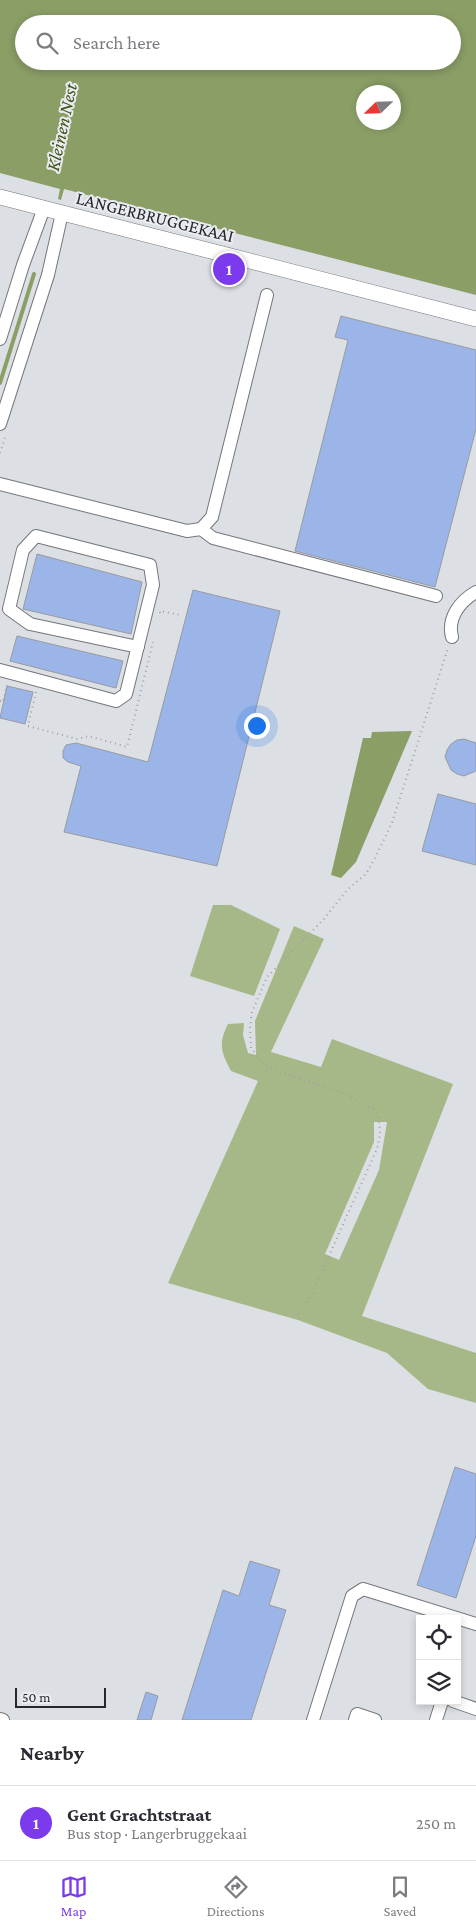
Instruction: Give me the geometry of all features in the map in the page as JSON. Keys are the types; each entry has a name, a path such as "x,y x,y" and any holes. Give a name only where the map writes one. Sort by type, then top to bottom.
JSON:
{"main road":[{"name":"LANGERBRUGGEKAAI","path":"0,197 476,319"}],"street":[{"path":"0,339 23,265 44,208"},
{"path":"0,424 48,275 62,213"},
{"path":"0,484 187,531 201,529 212,517 267,295"},
{"path":"201,529 213,538 436,596"},
{"path":"0,670 116,701 126,694 138,647 153,585 150,565 36,536 23,550 9,610 30,624 138,647"},
{"path":"452,636 450,628 452,616 476,592"},
{"path":"313,1720 352,1596 363,1589 476,1624"},
{"path":"461,1704 476,1709"},
{"path":"436,1720 441,1705"},
{"path":"355,1720 357,1714 375,1720"}],"path":[{"path":"298,1314 309,1300 377,1149 380,1136 379,1117 373,1109 343,1093 280,1072 263,1064 251,1048 250,1028 252,1012 267,977 323,920 348,888 366,874 375,858 392,823 452,636"}],"shaded area":[{"path":"213,905 231,905 280,929 254,996 190,976"},
{"path":"294,926 324,939 271,1052 321,1067 332,1039 453,1084 362,1316 476,1353 476,1403 428,1389 387,1353 298,1320 168,1283 258,1081 231,1071 223,1053 223,1037 228,1024 244,1023 243,1035 248,1053 256,1055 255,1021","holes":["374,1122 387,1122 379,1170 339,1260 325,1254 374,1142"]}],"water":[{"path":"0,0 476,0 476,295 64,189 61,200 58,199 60,189 0,173"},
{"path":"412,731 356,862 341,878 331,875 363,738 371,738 372,732"}],"building":[{"path":"341,316 476,350 476,429 435,587 295,551 348,340 335,337"},
{"path":"37,554 142,582 131,634 23,609"},
{"path":"193,590 280,611 217,866 64,832 81,766 68,762 63,758 63,751 66,745 76,743 148,762"},
{"path":"17,636 123,661 116,688 10,661"},
{"path":"7,686 33,692 25,724 0,718"},
{"path":"464,739 476,743 476,771 464,776 451,770 445,757 451,744 457,740"},
{"path":"438,794 476,804 476,865 422,851"},
{"path":"455,1467 476,1474 476,1536 456,1598 417,1585"},
{"path":"250,1561 280,1570 269,1605 286,1610 251,1720 182,1720 223,1590 239,1596"},
{"path":"146,1692 158,1696 151,1720 137,1720"}],"waterway":[{"name":"Kleinen Nest","path":"0,383 34,274"}],"place":[{"name":"Gent Grachtstraat","path":"229,269"}]}
